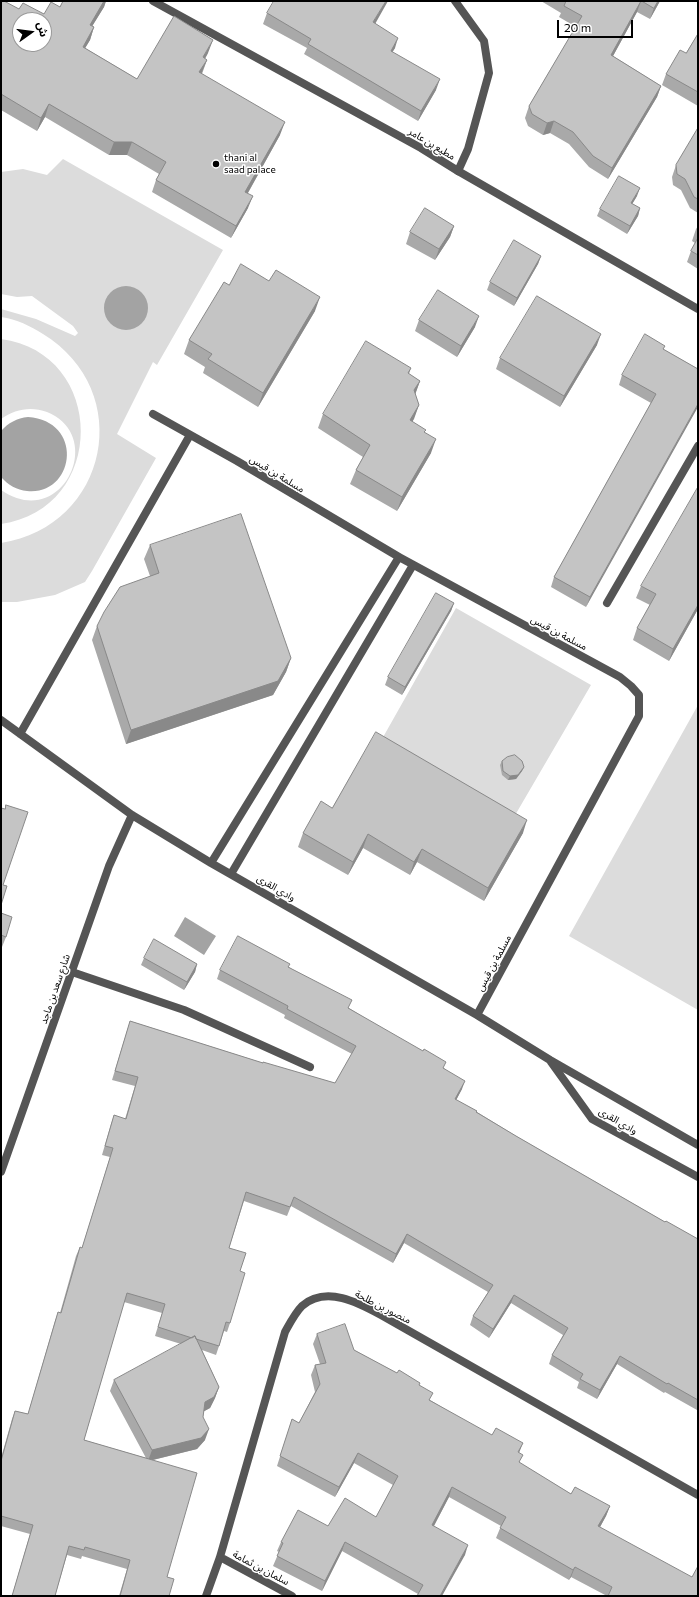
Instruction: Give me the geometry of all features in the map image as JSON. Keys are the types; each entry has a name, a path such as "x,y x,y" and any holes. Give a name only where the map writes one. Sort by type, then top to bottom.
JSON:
{"street":[{"name":"مطيع بن عامر","path":"153,1 421,148 458,171 698,309"},
{"path":"455,1 484,41 489,73 468,149 458,171"},
{"name":"مسلمة بن قيس","path":"153,414 412,565 620,677 631,686 638,696 639,716 477,1015"},
{"path":"20,734 190,435"},
{"path":"607,603 698,446"},
{"path":"211,863 399,557"},
{"path":"231,874 412,565"},
{"name":"وادي القرى","path":"1,720 132,815 211,863 477,1015 550,1060 698,1145"},
{"name":"شارع سعد بن ماجد","path":"1,1172 109,866 132,815"},
{"path":"72,972 184,1010 310,1067"},
{"name":"وادي القرى","path":"550,1060 592,1119 698,1177"},
{"name":"وادي القرى","path":"689,1140 698,1141"},
{"name":"منصور بن طلحة","path":"206,1596 220,1557 285,1332 294,1316 303,1305 314,1299 327,1296 341,1298 359,1304 381,1315 698,1495"},
{"name":"سلمان بن ثمامة","path":"220,1557 292,1596"}],"shaded area":[{"path":"63,159 223,250 157,365 153,362 117,434 156,458 92,571 85,582 55,595 17,602 1,602 1,543 38,531 66,511 86,484 97,454 99,421 91,388 72,359 38,331 18,321 1,317 1,309 36,319 75,336 78,333 73,326 32,296 17,297 1,294 1,172 23,169 47,175"},
{"path":"126,286 138,290 144,296 148,308 144,320 138,326 126,330 114,326 108,320 104,308 108,296 114,290"},
{"path":"1,339 36,350 61,372 76,400 81,431 76,463 70,474 75,458 74,440 65,424 47,412 35,409 17,411 1,419"},
{"path":"28,417 46,422 59,431 65,443 67,457 63,471 55,482 43,489 27,491 13,487 1,477 1,431 13,421"},
{"path":"68,477 61,491 36,512 1,524 1,490 23,500 42,499 58,490"},
{"path":"456,608 591,685 514,817 382,739"},
{"path":"698,705 698,1010 569,936"},
{"path":"185,917 216,936 204,955 174,936"}],"building":[{"path":"1,1 4,1 19,9 23,3 40,12 12,12 12,52 52,52 52,12 45,12 51,2 60,7 63,1 104,1 90,25 94,27 83,47 137,79 174,16 213,40 203,57 207,60 199,72 285,122 245,192 253,196 236,226 156,180 166,162 132,142 114,142 49,104 41,118 1,94"},
{"path":"274,1 386,1 373,22 398,38 391,51 440,79 421,111 308,44 311,39 267,13"},
{"path":"566,1 641,1 611,55 661,86 612,168 593,156 573,132 554,121 547,123 532,114 529,106 582,16 564,6"},
{"path":"642,1 658,1 654,8"},
{"path":"698,34 698,92 666,74 680,50 686,53"},
{"path":"698,128 698,199 694,197 685,179 677,174 676,165"},
{"path":"619,176 640,188 631,203 640,208 630,226 600,209"},
{"path":"425,208 454,226 439,249 410,232"},
{"path":"698,238 698,255 691,251"},
{"path":"514,240 541,256 517,298 490,282"},
{"path":"241,264 269,281 276,270 320,297 263,393 208,359 212,354 189,340 224,282 229,285"},
{"path":"438,290 479,316 461,346 419,320"},
{"path":"537,296 601,334 564,396 500,358"},
{"path":"645,334 665,346 663,349 698,369 698,404 590,597 554,577 656,394 622,375"},
{"path":"366,341 411,368 408,373 420,381 414,390 419,405 410,420 426,430 424,432 436,439 402,497 356,470 370,445 323,414"},
{"path":"698,487 698,605 673,649 637,628 656,594 641,586"},
{"path":"241,514 291,658 278,681 131,730 97,626 104,612 120,587 159,573 150,545"},
{"path":"436,593 454,603 405,687 388,677"},
{"path":"376,732 527,820 488,888 422,849 414,862 368,834 353,862 303,833 321,801 332,808"},
{"path":"515,755 522,761 524,767 518,775 510,776 503,771 502,761 507,757"},
{"path":"6,805 28,812 3,885 7,886 1,905 1,808 5,809"},
{"path":"1,913 12,917 6,937 1,935"},
{"path":"238,936 290,964 288,967 352,1000 348,1008 423,1051 424,1049 446,1062 443,1068 465,1081 455,1099 665,1222 666,1221 698,1239 698,1400 668,1383 667,1384 620,1356 600,1390 580,1379 583,1374 552,1355 568,1328 514,1295 493,1329 473,1316 493,1285 407,1234 396,1254 294,1197 290,1207 246,1192 229,1248 246,1253 240,1271 245,1273 230,1323 226,1322 219,1346 196,1339 195,1336 192,1338 158,1327 165,1304 127,1293 84,1440 197,1473 167,1577 174,1579 169,1596 120,1596 130,1560 85,1547 84,1550 69,1546 55,1596 12,1596 33,1525 1,1516 1,1461 15,1411 28,1414 58,1312 61,1313 80,1247 82,1248 113,1148 105,1146 114,1115 126,1119 138,1077 115,1071 130,1021 263,1063 335,1083 356,1046 287,1009 288,1006 220,970"},
{"path":"154,939 197,964 187,982 144,958"},
{"path":"345,1324 354,1350 397,1373 399,1370 420,1383 419,1385 433,1393 429,1400 492,1435 496,1428 523,1443 518,1452 523,1455 519,1462 571,1494 575,1487 610,1506 598,1526 692,1577 698,1566 698,1596 608,1596 612,1587 575,1567 573,1570 500,1528 506,1517 452,1487 432,1525 468,1545 440,1596 417,1596 423,1585 345,1542 325,1581 277,1556 283,1543 281,1542 298,1510 328,1526 345,1498 376,1517 398,1476 358,1453 339,1487 280,1456 292,1419 299,1423 320,1384 315,1365 326,1363 317,1334"},
{"path":"195,1336 219,1387 214,1397 205,1402 203,1417 209,1429 201,1438 152,1450 114,1380"}],"place":[{"name":"thani al saad palace","path":"216,164"}]}
